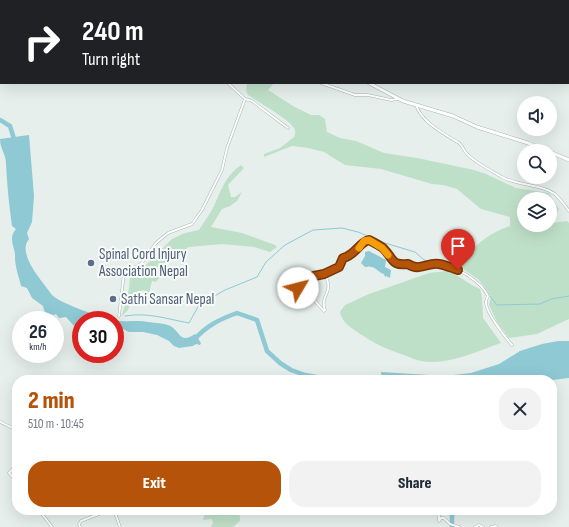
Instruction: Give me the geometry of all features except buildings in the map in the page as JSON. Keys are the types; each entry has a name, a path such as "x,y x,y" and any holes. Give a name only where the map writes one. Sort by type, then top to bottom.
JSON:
{"main road":[{"path":"371,84 399,99 453,116 477,127 532,144"},
{"path":"557,155 569,160"}],"street":[{"path":"229,84 245,99 256,103 288,128"},
{"path":"324,84 354,95 368,95 391,100 399,99"},
{"path":"120,311 124,273 141,264 156,243 168,233 192,224 202,210 222,170 227,148 245,99"},
{"path":"416,105 418,110 434,128 463,146 466,154 503,178 551,192 557,196 569,211"},
{"path":"296,288 314,276 324,274 339,267 343,258 350,256 364,241 369,240 382,248 394,263 399,265 408,264 414,268 437,264 446,266 458,270 478,283 488,296 486,306 498,327 512,345"},
{"path":"299,286 298,288 304,289 324,311 324,300 329,280 324,274"},
{"path":"0,422 12,428"},
{"path":"43,515 52,527"},
{"path":"80,527 79,524 81,521 96,515"},
{"path":"116,515 120,527"},
{"path":"438,515 440,521 441,518 444,518 450,524 459,527"},
{"path":"474,527 483,527"},
{"path":"491,527 497,527"}],"green space":[{"path":"247,84 273,84 268,90 293,106 311,115 319,115 325,119 327,132 340,138 356,141 384,153 417,158 474,170 516,188 542,192 517,192 517,232 557,232 557,222 567,221 569,223 569,319 537,334 509,338 497,322 489,305 491,296 479,280 459,266 470,252 487,237 510,226 510,217 481,209 457,189 432,184 381,169 345,165 324,152 308,148 292,146 264,157 264,154 280,148 294,137 295,130 286,120 248,95 246,90"},
{"path":"241,165 244,168 228,185 231,197 235,197 242,192 237,201 222,209 211,227 242,233 277,247 270,252 254,247 222,244 189,247 161,265 155,276 160,277 156,282 152,281 149,293 143,290 134,294 128,310 124,314 130,276 143,268 172,239 185,233 199,230 231,173"},
{"path":"446,271 455,274 480,289 483,318 501,343 452,360 431,362 421,361 375,343 346,324 341,316 340,312 345,305 369,294 429,273"},
{"path":"204,515 240,516 240,521 233,527 211,527 213,523 212,519 203,520"}],"water":[{"path":"29,135 34,196 32,222 27,233 29,239 26,245 26,252 28,260 52,295 65,303 85,311 72,311 72,324 66,317 64,317 64,311 44,311 43,306 32,298 27,288 21,286 16,268 12,240 13,233 16,229 12,226 6,160 0,139"},
{"path":"369,251 386,260 385,267 391,270 390,278 385,277 384,274 374,268 365,267 361,263 365,256 365,252"},
{"path":"124,321 161,323 172,327 184,338 195,334 201,343 200,345 196,344 193,346 179,348 157,335 143,332 129,332 124,330"},
{"path":"558,341 569,341 569,378 557,379 557,375 454,375 471,373 499,364 520,351"},
{"path":"381,372 429,375 381,375"}],"waterway":[{"path":"0,120 10,126 15,142"},
{"path":"125,316 150,315 189,323 199,305 225,290 257,277 266,262 285,245 313,230 342,228 358,232 385,243 415,252 424,260 443,264"},
{"path":"482,286 497,305 540,304 551,299 569,296"},
{"path":"194,340 203,331 214,324 237,313 257,320 267,351 280,363 291,370 305,375"},
{"path":"452,515 452,527"}],"slow traffic":[{"path":"359,248 364,241 369,240 382,248 388,255"}],"place":[{"name":"Spinal Cord Injury Association Nepal","path":"91,263"},
{"name":"Sathi Sansar Nepal","path":"113,299"}],"route":[{"path":"298,288 314,276 324,274 339,267 343,258 350,256 364,241 369,240 382,248 394,263 399,265 408,264 414,268 419,268 437,264 458,270"}]}
